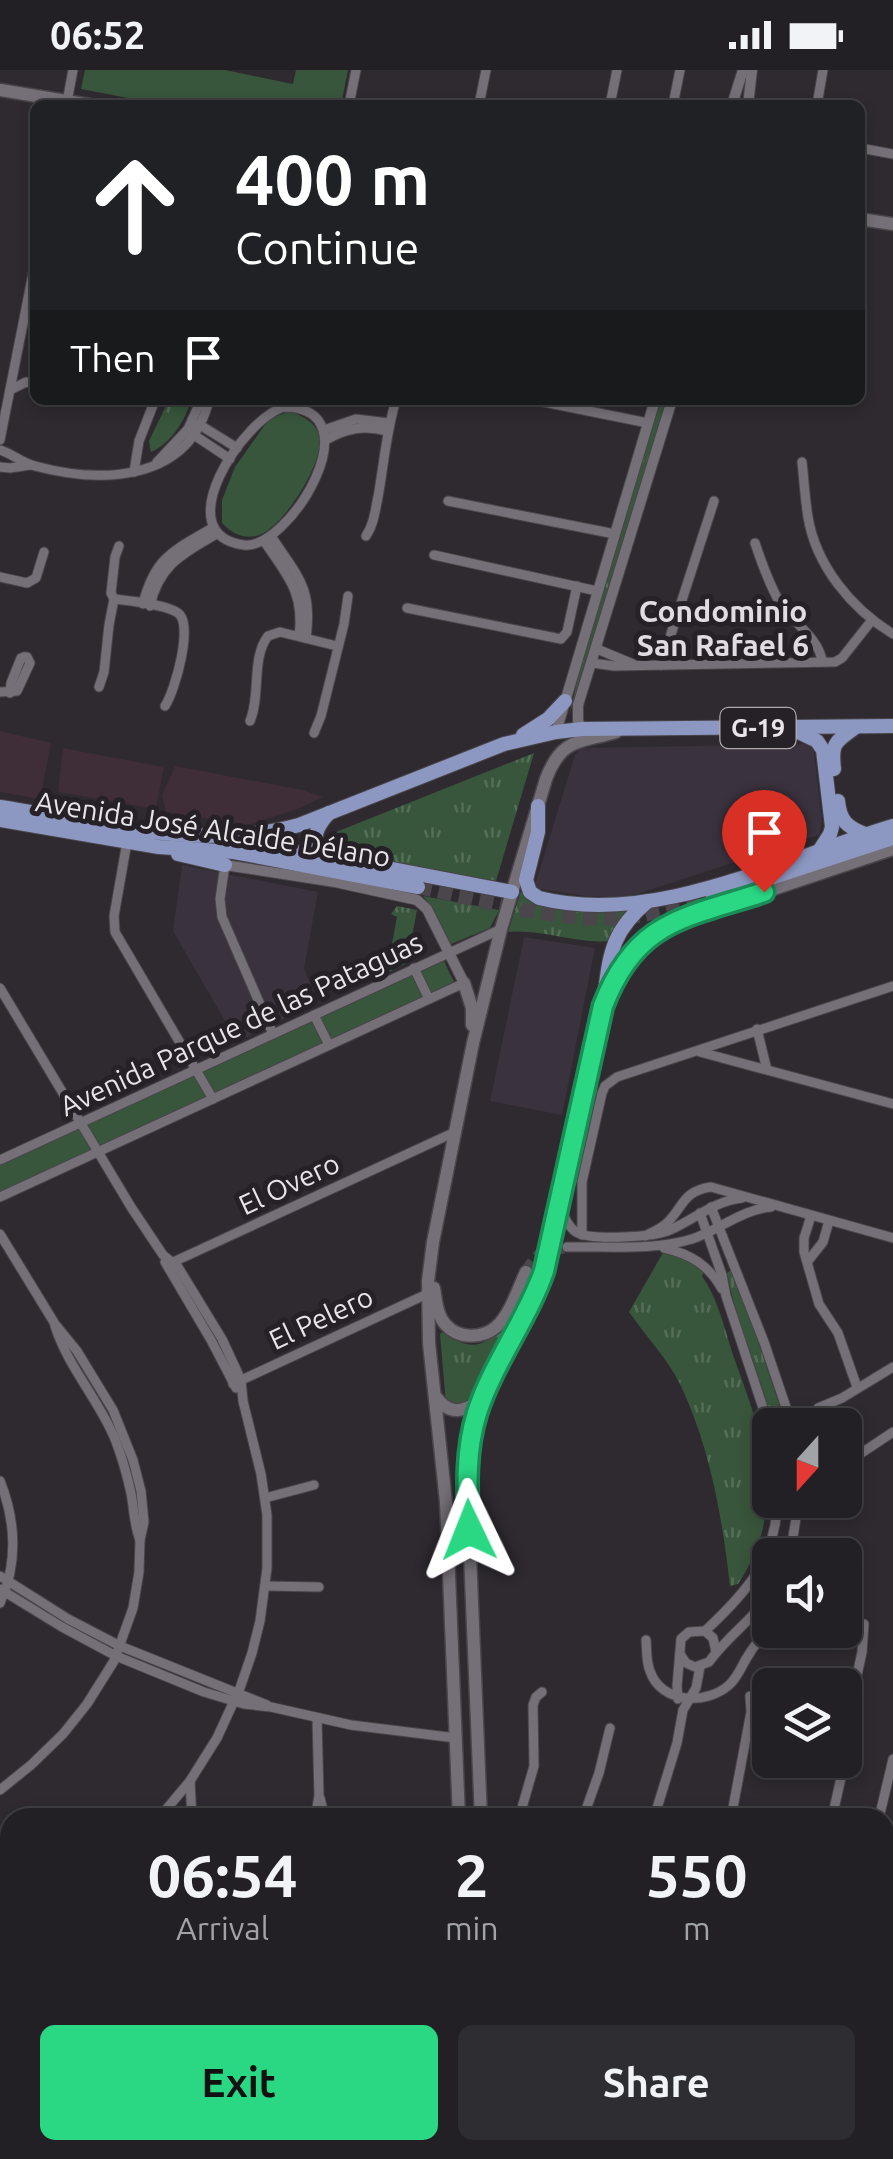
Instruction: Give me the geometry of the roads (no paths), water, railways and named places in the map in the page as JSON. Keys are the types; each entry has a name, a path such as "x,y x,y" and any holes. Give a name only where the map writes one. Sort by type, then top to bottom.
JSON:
{"main road":[{"path":"0,90 52,100"},
{"path":"865,220 893,224"},
{"path":"504,744 540,725 565,701"},
{"path":"857,726 838,740 832,753 840,815 845,824 864,834"},
{"name":"Avenida José Alcalde Délano","path":"0,820 218,837 269,832 330,813 504,744 556,732 893,726"},
{"path":"788,728 817,740 823,750 832,826 820,849"},
{"name":"G-19","path":"459,1808 446,1502 429,1343 427,1294 431,1256 473,1043 501,928 546,779 556,757 568,746 623,730"},
{"path":"546,779 556,732"},
{"path":"538,806 538,832 527,887 533,895 546,900 580,904 649,901 702,890 893,826"},
{"path":"322,856 315,833 330,813"},
{"name":"Avenida José Alcalde Délano","path":"0,820 159,847 234,852 418,888"},
{"path":"714,897 893,838"},
{"path":"159,847 224,865"},
{"path":"234,852 262,848 322,856 512,892"},
{"path":"603,1006 613,980 628,958 651,934 666,925 893,849"},
{"path":"481,1808 467,1482 470,1440 483,1397 544,1271 614,944 625,922 649,901"},
{"path":"464,983 472,1008 473,1043"},
{"path":"431,1256 442,1320 452,1330 468,1336 484,1334 499,1325 526,1272"},
{"path":"436,1397 444,1407 456,1412 483,1397"}],"street":[{"path":"68,100 73,70"},
{"path":"349,100 356,70"},
{"path":"480,100 486,70"},
{"path":"611,100 616,70"},
{"path":"674,100 680,70"},
{"path":"734,100 743,70"},
{"path":"749,100 752,70"},
{"path":"818,100 822,70"},
{"path":"865,149 893,154"},
{"path":"0,440 30,288"},
{"path":"14,370 30,382"},
{"path":"10,390 30,383"},
{"path":"134,472 139,441 154,405"},
{"path":"195,428 200,405"},
{"path":"0,467 30,465 83,474 134,472 154,465 195,428 206,405"},
{"path":"286,405 257,424 230,459 211,502 210,514 216,530 226,539 251,545 268,539 308,492 323,457 325,435 308,413 290,405"},
{"path":"366,536 373,523 394,405"},
{"path":"559,405 648,423"},
{"path":"556,732 653,405"},
{"path":"582,729 577,711 670,405"},
{"path":"325,435 388,426"},
{"path":"195,428 237,448"},
{"path":"195,428 230,459"},
{"path":"0,450 30,465"},
{"path":"802,462 808,517 818,549 840,586 872,620 893,634"},
{"path":"448,501 615,534"},
{"path":"661,665 714,501"},
{"path":"147,605 150,581 160,564 173,551 216,530"},
{"path":"268,539 306,594 309,610 303,637"},
{"path":"755,543 781,604 819,649 822,661"},
{"path":"99,687 104,676 119,546"},
{"path":"0,578 27,583 36,578 44,552"},
{"path":"434,555 597,590"},
{"path":"407,608 558,640 568,632 577,586"},
{"path":"314,734 348,596"},
{"path":"114,598 178,614 185,626 175,686 165,706"},
{"path":"583,640 585,659 607,666 835,662 872,620"},
{"path":"250,721 264,640 274,633 337,646"},
{"path":"597,649 636,665"},
{"path":"127,842 114,916 116,932 213,1099"},
{"path":"273,1034 222,917 224,865 413,898 427,910 464,983"},
{"name":"Avenida Parque de las Pataguas","path":"0,1160 501,928"},
{"path":"414,968 428,999"},
{"name":"Avenida Parque de las Pataguas","path":"0,1198 464,983"},
{"path":"582,1235 580,1196 599,1102 605,1086 617,1076 893,986"},
{"path":"0,988 132,1207 167,1260 178,1267 222,1339 256,1450 268,1532 265,1586 256,1637 217,1738 168,1808"},
{"path":"314,1015 329,1045"},
{"path":"757,1029 767,1070"},
{"path":"697,1051 893,1104"},
{"name":"El Overo","path":"167,1260 455,1132"},
{"path":"430,1144 440,1144 451,1155"},
{"path":"645,1236 664,1227 696,1190 710,1187 893,1238"},
{"path":"560,1205 571,1227 582,1235 645,1236 669,1231 711,1207 747,1197"},
{"path":"711,1207 786,1408"},
{"path":"567,1247 651,1246 690,1240 754,1210 779,1207"},
{"path":"700,1213 763,1408"},
{"path":"810,1216 804,1244 820,1304 838,1333 858,1387"},
{"path":"808,1260 823,1242 829,1221"},
{"path":"0,1234 55,1324 63,1347 106,1420 128,1480 140,1540 136,1590 118,1651 98,1690 63,1734 0,1790"},
{"path":"651,1246 685,1253 702,1264 726,1296"},
{"name":"El Pelero","path":"237,1382 427,1294"},
{"path":"818,1408 893,1367"},
{"path":"862,1453 893,1432"},
{"path":"0,1481 13,1530 13,1552 0,1603"},
{"path":"265,1498 314,1485"},
{"path":"705,1632 741,1597 761,1566 775,1518"},
{"path":"3,1585 118,1651 181,1672 236,1697 316,1718 456,1738"},
{"path":"265,1586 319,1587"},
{"path":"680,1654 686,1662 700,1667 710,1662 752,1617"},
{"path":"859,1668 864,1624"},
{"path":"683,1710 677,1696 680,1644 685,1635 694,1630 705,1632 713,1638 716,1652"},
{"path":"646,1640 653,1678 662,1688 690,1700 728,1686 753,1648"},
{"path":"657,1808 683,1710 696,1688 700,1667"},
{"path":"523,1808 534,1766 533,1705 542,1692"},
{"path":"732,1808 751,1712 750,1696"},
{"path":"316,1718 317,1808"},
{"path":"587,1808 610,1728"},
{"path":"881,1808 893,1760"},
{"path":"834,1808 841,1778"},
{"path":"190,1781 191,1808"},
{"path":"319,1796 322,1808"}],"tunnel":[{"path":"418,887 520,909 599,919 646,915 713,897"},
{"path":"526,1272 542,1253 567,1247"}],"district":[{"name":"Condominio San Rafael 6","path":"723,629"}]}
